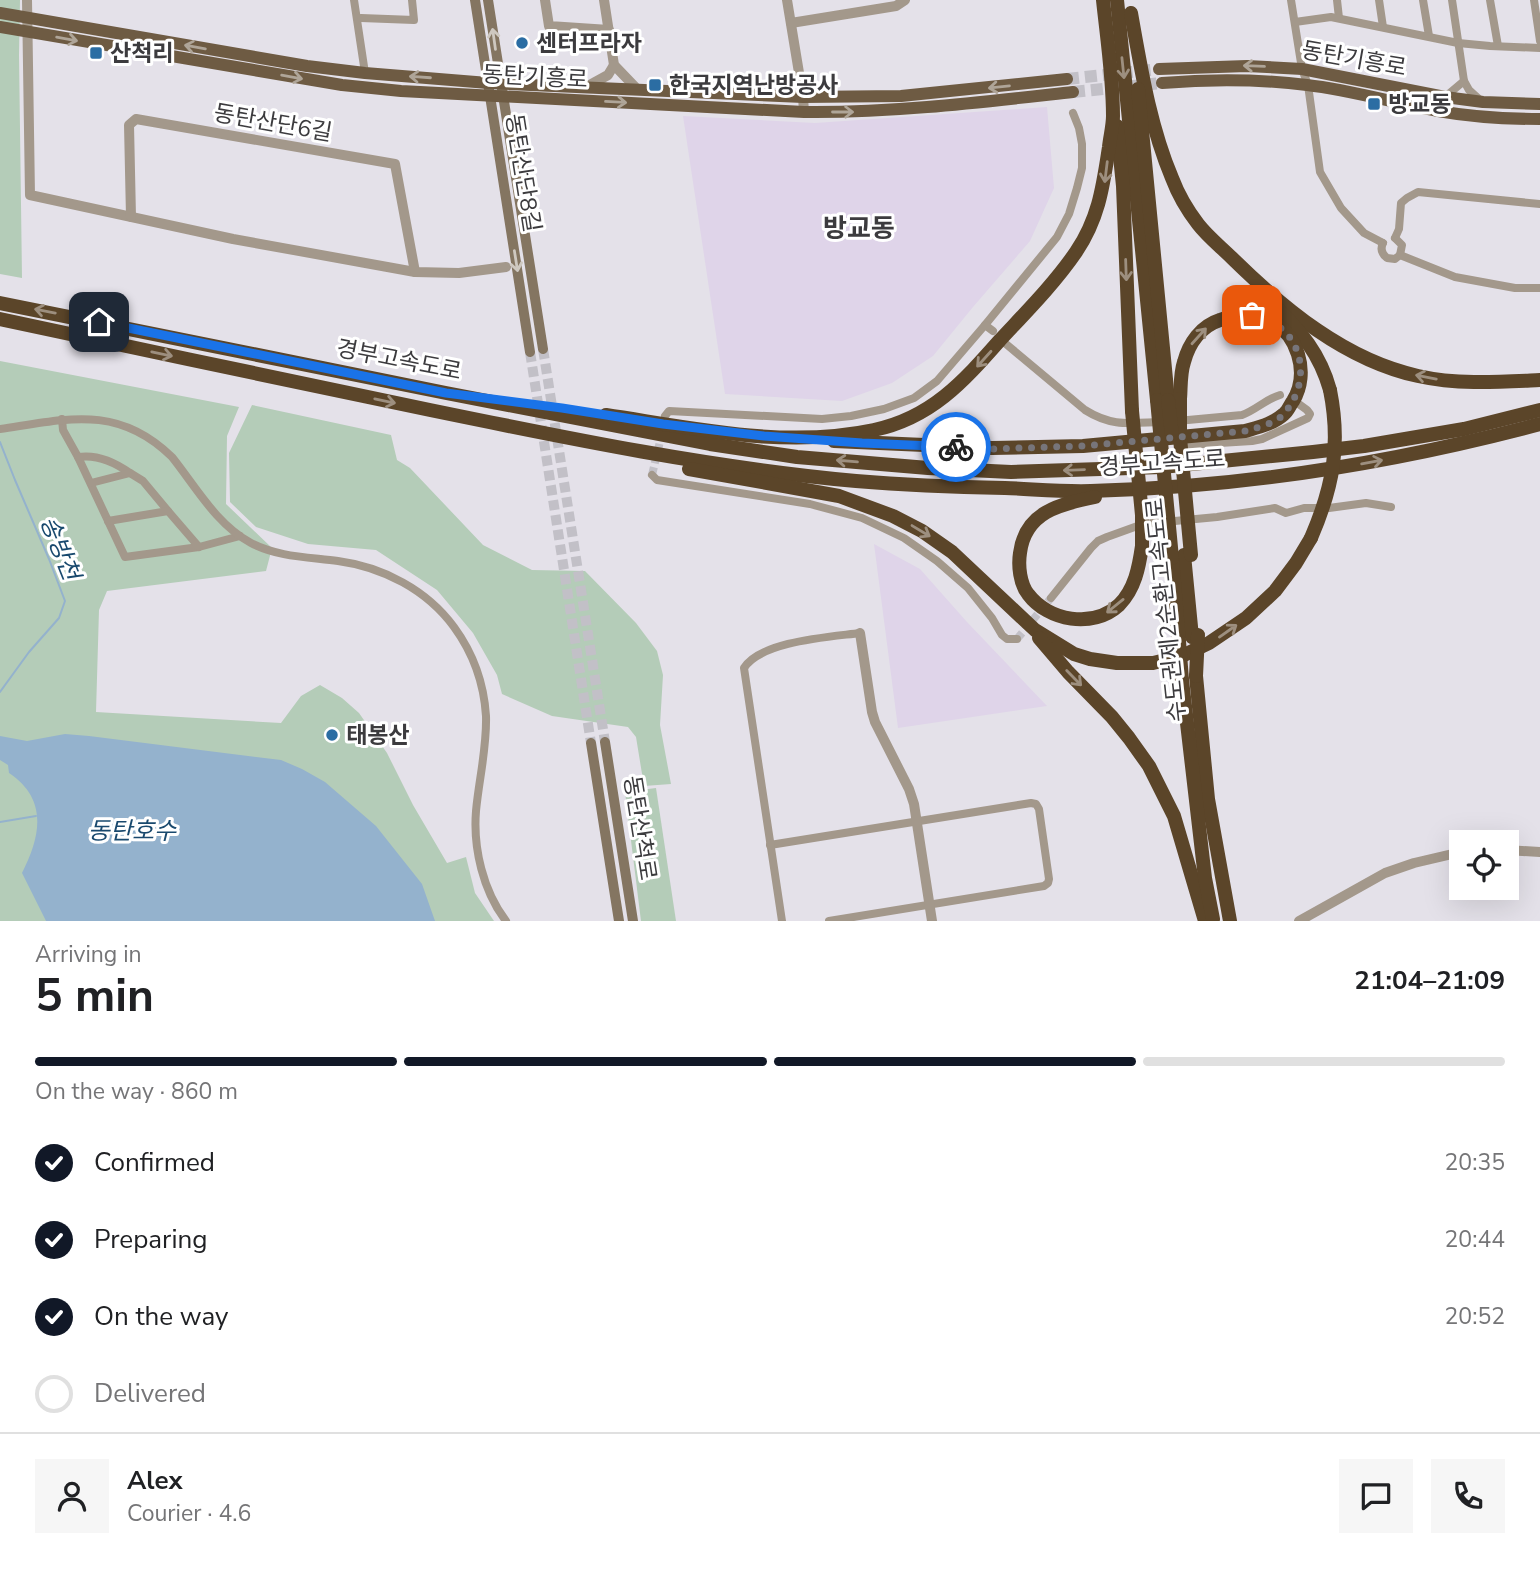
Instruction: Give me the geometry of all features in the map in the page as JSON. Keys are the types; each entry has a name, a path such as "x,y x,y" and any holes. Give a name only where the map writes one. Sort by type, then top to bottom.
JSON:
{"highway":[{"path":"1103,0 1121,149 1132,411 1143,515 1142,546 1137,573 1123,600 1108,612 1087,619 1067,618 1039,605 1026,593 1020,575 1021,544 1038,517 1065,504 1094,497 1155,488"},
{"name":"수도권제2순환고속도로","path":"1117,0 1168,400"},
{"path":"548,435 631,457 830,494 864,504 893,516 944,545 1035,630 1074,654 1090,659 1117,663 1153,663 1182,656 1209,643 1246,618 1275,591 1296,562 1311,538 1324,508 1332,476 1336,439 1331,390 1320,360 1309,343 1199,225 1172,180 1159,143 1142,74 1130,7"},
{"name":"수도권제2순환고속도로","path":"1130,7 1189,638"},
{"path":"764,436 805,438 894,425 932,407 964,380 1064,269 1089,228 1104,186 1113,118 1111,80"},
{"path":"1199,225 1254,279 1301,317 1329,338 1370,360 1418,376 1442,380 1473,383 1540,380"},
{"name":"경부고속도로","path":"0,303 744,450 928,468 1011,472 1162,467 1364,446 1453,431 1540,410"},
{"path":"446,393 764,436 992,449 1083,446 1245,431 1270,423 1286,413 1298,393 1300,359 1285,332 1267,319 1252,315 1232,316 1215,321 1196,336 1188,349 1168,400 1180,438 1182,556 1189,638 1189,678"},
{"name":"경부고속도로","path":"0,319 548,435 704,462 853,481 932,487 1087,491 1193,486 1362,464 1449,447 1540,424"},
{"path":"1012,608 1112,717 1149,766 1174,816 1205,921"},
{"name":"수도권제2순환고속도로","path":"1189,678 1205,878 1213,921"},
{"name":"수도권제2순환고속도로","path":"1189,678 1230,921"}],"main road":[{"name":"동탄산단8길","path":"475,0 496,89 543,349"},
{"name":"동탄산단8길","path":"488,0 496,89 530,352"},
{"name":"동탄기흥로","path":"0,13 28,25 367,89 589,86 803,97 901,96 1067,79"},
{"name":"동탄기흥로","path":"0,27 28,25 307,66 496,89 804,112 904,109 1073,92"},
{"name":"동탄기흥로","path":"1540,104 1483,102 1445,97 1302,69 1247,66 1161,76 1308,85 1439,111 1499,118 1540,119"},
{"name":"동탄산척로","path":"605,742 634,921"},
{"name":"동탄산척로","path":"591,743 619,921"}],"street":[{"path":"27,0 30,195 233,239 415,272 459,273 506,267"},
{"path":"354,0 365,73"},
{"path":"361,18 414,20 412,0"},
{"path":"545,0 549,26 609,30"},
{"path":"604,0 614,65 637,89"},
{"path":"788,0 804,112"},
{"path":"791,23 897,6 905,0"},
{"path":"1291,0 1302,69 1308,85 1320,172 1341,208 1364,233 1383,243"},
{"path":"1336,0 1339,18"},
{"path":"1379,0 1383,27"},
{"path":"1423,0 1429,36"},
{"path":"1451,0 1464,81 1483,102"},
{"path":"1490,0 1497,47"},
{"path":"1534,0 1540,41"},
{"path":"1295,22 1331,17 1458,43 1540,48"},
{"path":"589,86 608,75 614,65"},
{"path":"1445,97 1464,81"},
{"path":"665,416 669,411 822,419 851,416 884,409 914,398 937,381 989,328 1057,237 1069,214 1082,168 1082,144 1073,113"},
{"name":"동탄산단6길","path":"131,217 129,125 136,118 395,164 415,272"},
{"path":"1395,238 1399,229 1401,203 1418,192 1540,204"},
{"path":"1395,238 1402,245 1400,255 1395,259 1384,256 1381,250 1383,243 1395,238"},
{"path":"1400,255 1455,277 1514,288 1540,288"},
{"path":"1006,344 1085,410 1113,423 1186,421 1242,415 1280,395"},
{"path":"1187,446 1262,439 1308,418 1310,414 1296,402"},
{"path":"0,429 62,419 90,418 135,430 173,457 223,522 240,536 266,550 283,555 354,563 383,572 427,599 454,627 474,663 482,691 485,729 476,811 477,845 491,897 506,921"},
{"path":"62,419 63,430 125,557 199,547 240,536"},
{"path":"78,457 86,456 115,463 143,481 199,547"},
{"path":"91,483 130,473"},
{"path":"652,475 657,480 810,504 862,518 904,538 929,555 968,588 1002,635 1007,639 1017,639"},
{"path":"1051,598 1098,541 1143,524 1275,508 1286,513 1304,508 1366,503 1391,507"},
{"path":"108,521 168,511"},
{"path":"782,921 744,668 746,663 777,647 860,633 875,722 909,789 932,921"},
{"path":"770,845 1031,803 1039,808 1049,879 1044,886 829,921"},
{"path":"1519,851 1540,852"},
{"path":"1299,921 1385,873 1449,855"}],"shaded area":[{"path":"1047,107 1054,188 1030,241 933,356 892,383 842,401 725,394 683,116 815,123"},
{"path":"874,544 920,569 1047,706 898,728"}],"green space":[{"path":"0,0 20,0 22,278 0,274"},
{"path":"0,361 239,407 227,436 226,504 272,548 266,571 107,591 99,610 96,712 281,723 301,696 320,685 342,698 359,713 387,753 447,863 466,857 475,893 494,921 0,921"},
{"path":"252,405 391,435 397,460 410,468 483,545 532,570 585,571 636,623 657,651 663,675 660,725 671,784 644,786 636,737 628,727 552,716 502,694 497,675 473,633 437,590 376,550 308,544 256,527 230,502 229,453"},
{"path":"656,788 676,921 641,921 625,792"}],"water":[{"name":"동탄호수","path":"65,734 281,760 302,769 325,782 376,826 422,884 435,921 46,921 22,873 37,832 35,806 22,783 9,773 8,765 0,760 0,736 27,741"}],"waterway":[{"name":"송방천","path":"0,442 65,601 59,618 29,652 0,692"},
{"path":"0,822 36,816"}],"tunnel":[{"path":"1067,79 1159,69"},
{"path":"1073,92 1162,83"},
{"path":"543,349 605,742"},
{"path":"530,352 591,743"},
{"path":"652,475 662,433"},
{"path":"1017,639 1051,598"}],"way so far":[{"path":"956,447 992,449 1083,446 1245,431 1270,423 1286,413 1298,393 1300,359 1285,332 1267,319 1252,315"}],"place":[{"name":"센터프라자","path":"522,43"},
{"name":"산척리","path":"96,53"},
{"name":"한국지역난방공사","path":"655,85"},
{"name":"방교동","path":"1374,104"},
{"name":"태봉산","path":"332,735"}],"district":[{"name":"방교동","path":"859,228"}],"route":[{"path":"99,322 446,393 728,433 956,447"}]}
